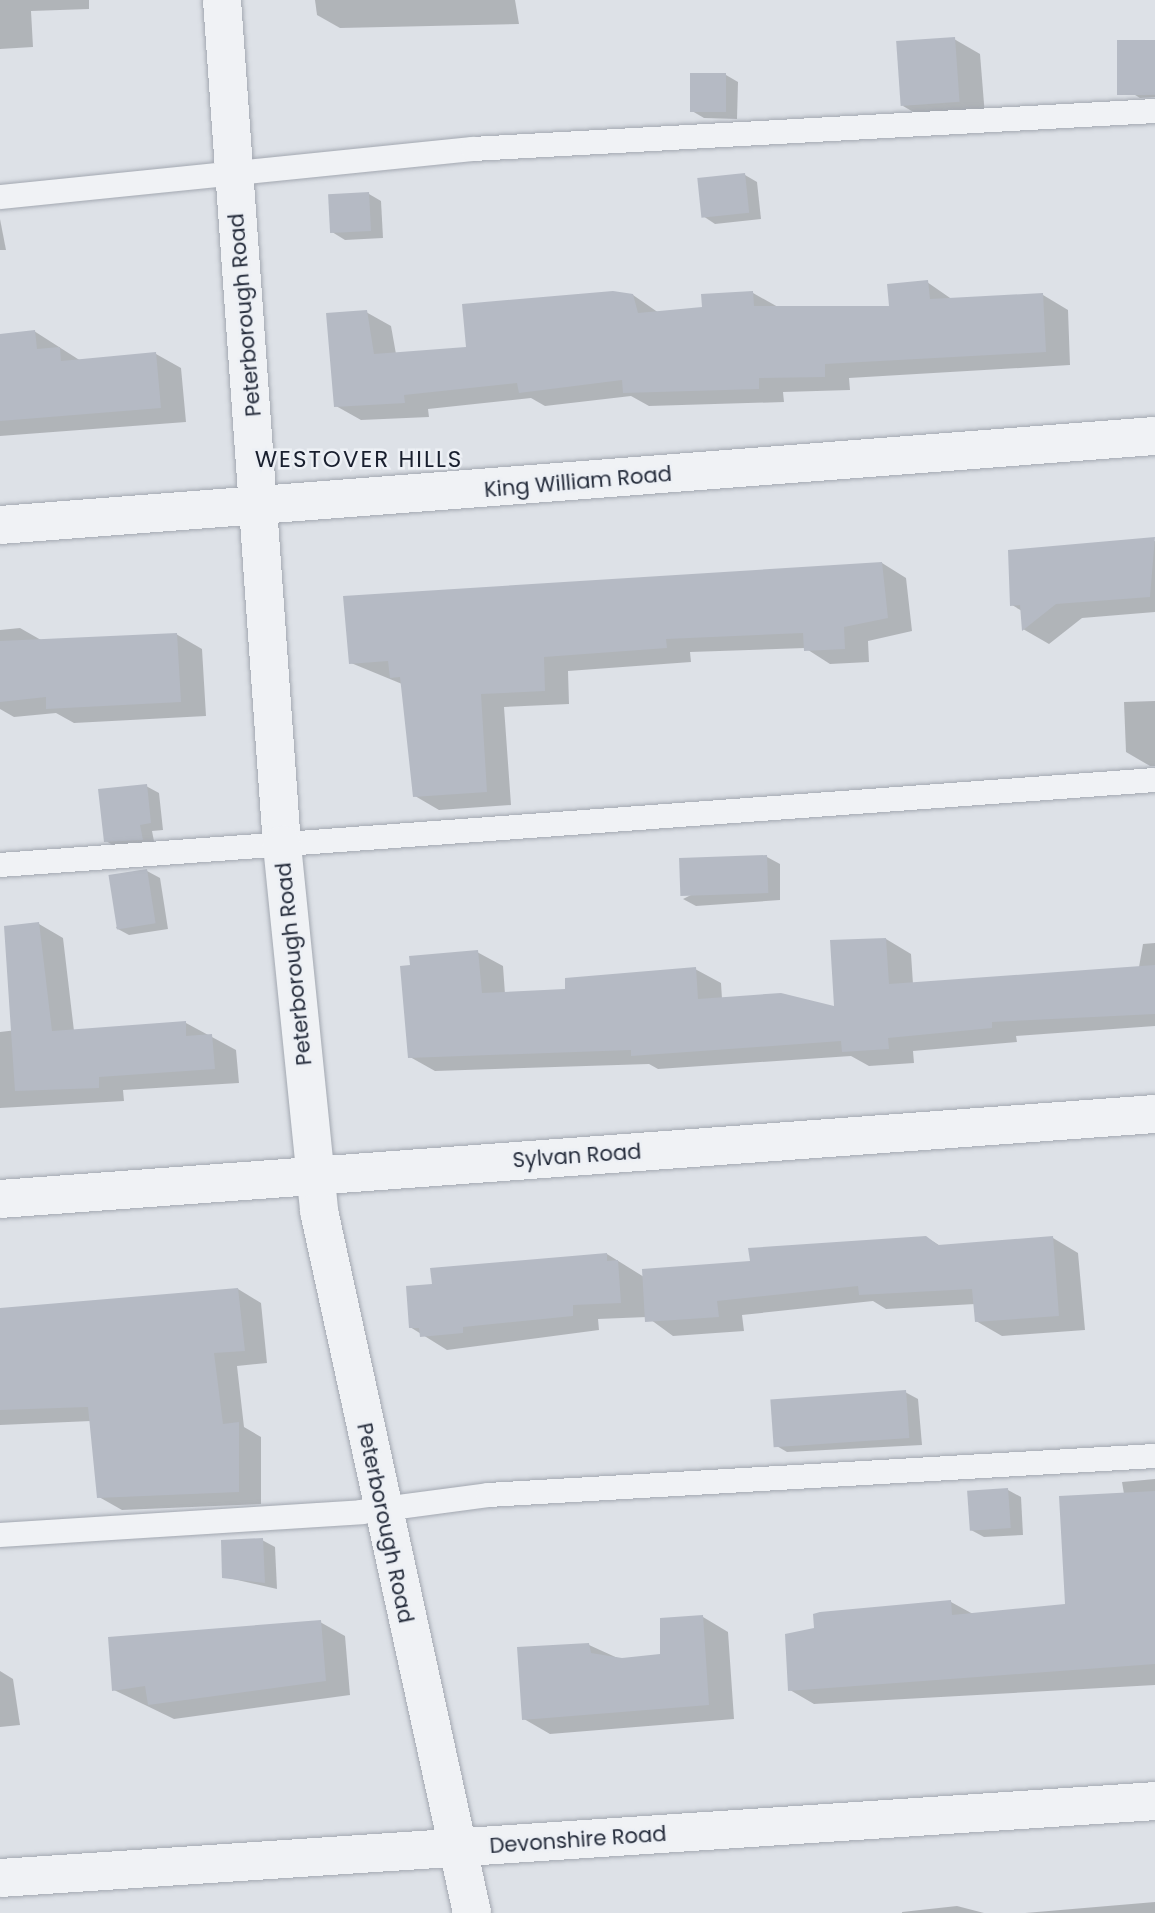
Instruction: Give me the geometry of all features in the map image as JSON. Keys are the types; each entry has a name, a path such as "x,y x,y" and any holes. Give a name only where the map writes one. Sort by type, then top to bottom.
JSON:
{"street":[{"name":"Peterborough Road","path":"222,0 282,845 315,1175 382,1508 472,1913"},
{"name":"King William Road","path":"0,525 1155,436"},
{"name":"Sylvan Road","path":"0,1199 1155,1114"},
{"name":"Devonshire Road","path":"0,1878 1155,1801"}],"lane":[{"path":"0,197 472,149 1155,111"},
{"path":"0,864 1155,780"},
{"path":"0,1535 382,1508 488,1495 1155,1456"}],"building":[{"path":"955,37 960,102 901,106 896,41"},
{"path":"1117,40 1155,40 1155,95 1117,95"},
{"path":"690,73 726,73 726,112 690,112"},
{"path":"745,173 749,213 701,218 697,178"},
{"path":"369,192 371,231 330,233 328,194"},
{"path":"928,280 930,299 1043,293 1046,352 825,364 825,377 759,378 759,389 623,393 622,380 519,393 517,383 404,395 405,403 334,407 326,313 367,310 374,354 466,347 462,304 613,291 633,294 638,313 702,307 701,294 753,291 754,306 889,306 887,284"},
{"path":"35,330 37,349 60,347 61,361 156,352 161,408 0,421 0,334"},
{"path":"1155,537 1150,597 1056,604 1022,631 1020,605 1010,606 1008,550"},
{"path":"882,562 888,618 844,627 845,649 804,651 803,633 666,639 667,648 544,657 545,691 481,694 487,792 413,797 400,677 390,678 388,661 349,664 343,596"},
{"path":"177,633 181,702 46,709 46,697 0,702 0,641"},
{"path":"147,784 151,823 140,825 143,840 104,842 98,789"},
{"path":"767,855 768,893 680,896 679,858"},
{"path":"147,869 156,923 117,929 108,875"},
{"path":"39,922 52,1031 186,1021 186,1036 212,1034 215,1069 99,1077 99,1088 15,1091 4,926"},
{"path":"886,938 889,984 1155,965 1155,1014 992,1022 992,1028 888,1038 889,1049 842,1052 841,1041 631,1056 631,1050 408,1058 400,966 410,965 409,956 478,950 482,993 565,989 565,978 696,967 698,999 781,993 834,1006 830,940"},
{"path":"926,1236 938,1245 1053,1236 1059,1316 975,1322 972,1289 859,1295 858,1286 717,1301 719,1317 645,1322 642,1269 750,1261 748,1248"},
{"path":"607,1253 607,1261 618,1260 621,1303 573,1305 573,1316 463,1327 463,1333 420,1337 419,1328 409,1328 406,1286 432,1284 430,1268"},
{"path":"238,1288 245,1351 214,1353 223,1424 239,1422 239,1492 97,1498 88,1407 0,1410 0,1308"},
{"path":"906,1390 909,1438 774,1447 770,1399"},
{"path":"1008,1488 1011,1528 970,1531 967,1491"},
{"path":"1155,1491 1155,1664 788,1691 785,1634 814,1628 813,1614 951,1600 952,1615 1065,1604 1059,1496"},
{"path":"263,1538 265,1583 222,1578 221,1540"},
{"path":"703,1615 709,1705 522,1720 517,1647 589,1643 591,1653 622,1658 660,1654 660,1618"},
{"path":"321,1620 326,1681 148,1705 145,1686 112,1691 108,1637"}],"district":[{"name":"WESTOVER HILLS","path":"359,459"}]}
